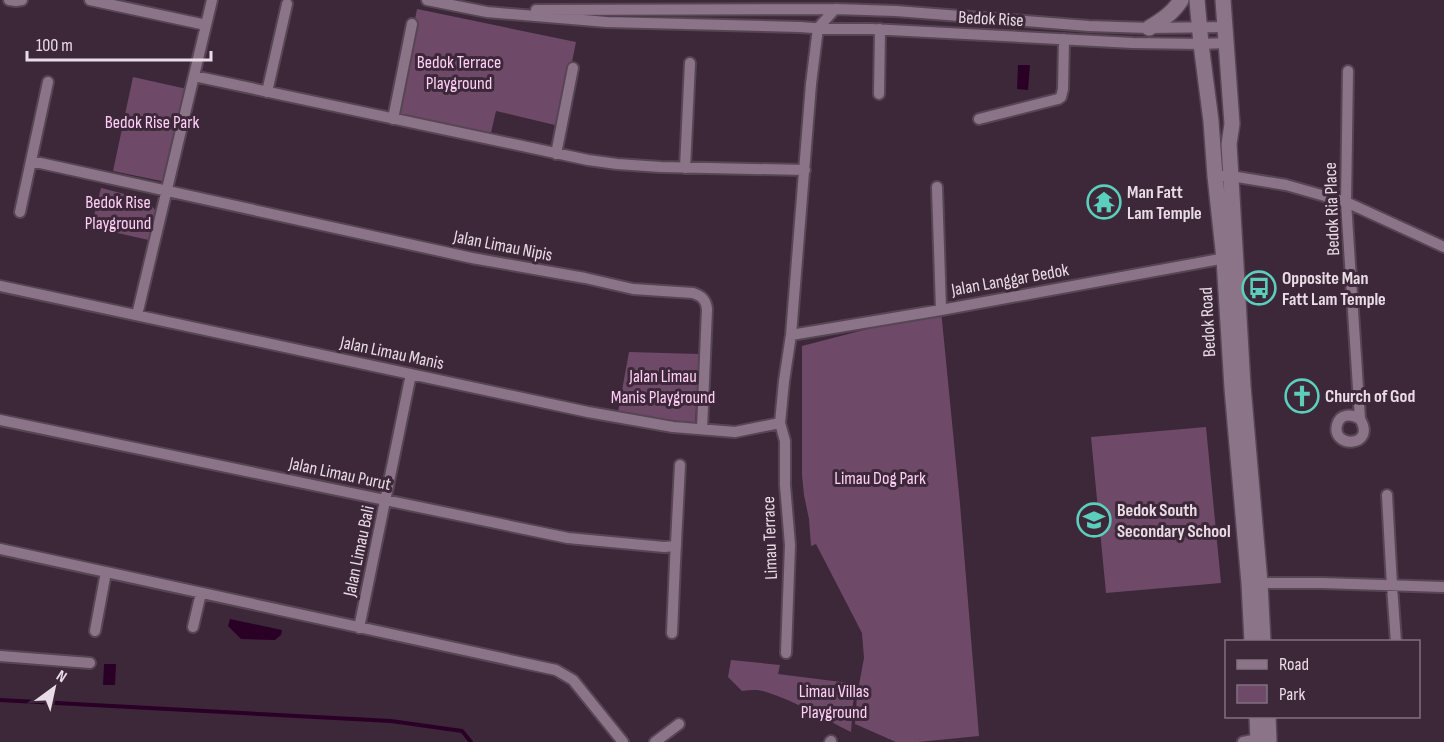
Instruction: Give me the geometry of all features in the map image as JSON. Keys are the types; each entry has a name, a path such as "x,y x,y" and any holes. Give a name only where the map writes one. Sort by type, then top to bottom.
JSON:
{"main road":[{"path":"1149,28 1177,8 1181,0"},
{"name":"Bedok Road","path":"1197,0 1215,176 1230,258"},
{"name":"Bedok Road","path":"1223,0 1232,124 1229,144 1232,388 1263,640"},
{"name":"Bedok Road","path":"1252,640 1254,583"},
{"path":"1257,718 1260,740"},
{"path":"1260,740 1268,718"}],"street":[{"path":"9,0 22,0"},
{"path":"90,0 206,25"},
{"path":"137,315 212,0"},
{"name":"Bedok Rise","path":"427,0 488,12 616,22 880,29 1133,43 1227,43"},
{"path":"267,92 287,4"},
{"path":"602,9 606,17 616,22"},
{"name":"Bedok Rise","path":"488,12 602,9 835,9 896,11 1089,26 1226,27"},
{"path":"780,423 791,335 811,84 818,28 835,9"},
{"path":"393,119 412,24"},
{"path":"879,94 880,29"},
{"path":"979,118 1061,97 1064,39"},
{"path":"685,168 690,63"},
{"path":"556,154 573,68"},
{"name":"Bedok Ria Place","path":"1348,71 1346,202 1360,419"},
{"path":"194,76 556,154 616,164 685,168 805,170"},
{"path":"20,212 48,82"},
{"path":"31,160 167,191"},
{"path":"1215,176 1231,176 1286,185 1346,202 1444,247"},
{"path":"937,188 941,310"},
{"name":"Jalan Limau Nipis","path":"167,191 472,258 633,289 698,295 706,302 707,309 702,429"},
{"name":"Jalan Langgar Bedok","path":"791,335 1230,258"},
{"name":"Jalan Limau Manis","path":"0,285 588,412 673,427 735,432 780,423"},
{"name":"Jalan Limau Bali","path":"359,628 411,374"},
{"name":"Jalan Limau Purut","path":"0,420 568,538 664,547 676,546"},
{"name":"Limau Terrace","path":"780,423 785,441 785,485 790,545 786,653"},
{"path":"672,633 680,465"},
{"path":"1387,495 1396,640"},
{"path":"0,549 556,670 573,680 623,742"},
{"path":"95,631 106,572"},
{"path":"1254,583 1444,587"},
{"path":"192,627 201,593"},
{"path":"0,656 90,663"},
{"path":"655,742 679,724"}],"green space":[{"name":"Bedok Terrace Playground","path":"417,9 576,42 559,126 496,111 490,137 396,117"},
{"name":"Bedok Rise Park","path":"133,77 187,89 166,182 113,171"},
{"name":"Bedok Rise Playground","path":"101,188 148,200 157,213 153,241 91,227"},
{"name":"Limau Dog Park","path":"941,310 979,736 896,742 855,724 857,696 864,658 862,633 816,544 811,546 802,475 802,346"},
{"name":"Jalan Limau Manis Playground","path":"629,352 699,354 695,424 618,412"},
{"path":"1206,427 1221,583 1106,593 1091,437"},
{"name":"Limau Villas Playground","path":"731,660 780,665 778,674 857,684 851,732 776,695 760,690 742,691 728,677"}],"shaded area":[{"path":"1018,65 1030,65 1028,90 1017,89"},
{"path":"230,619 282,630 281,635 275,640 241,639 228,626"},
{"path":"104,664 116,664 115,685 103,685"}],"waterway":[{"path":"0,700 391,721 462,731 471,742"}],"place":[{"name":"Man Fatt Lam Temple","path":"1104,202"},
{"name":"Opposite Man Fatt Lam Temple","path":"1259,288"},
{"name":"Church of God","path":"1302,396"},
{"name":"Bedok South Secondary School","path":"1094,520"}]}
